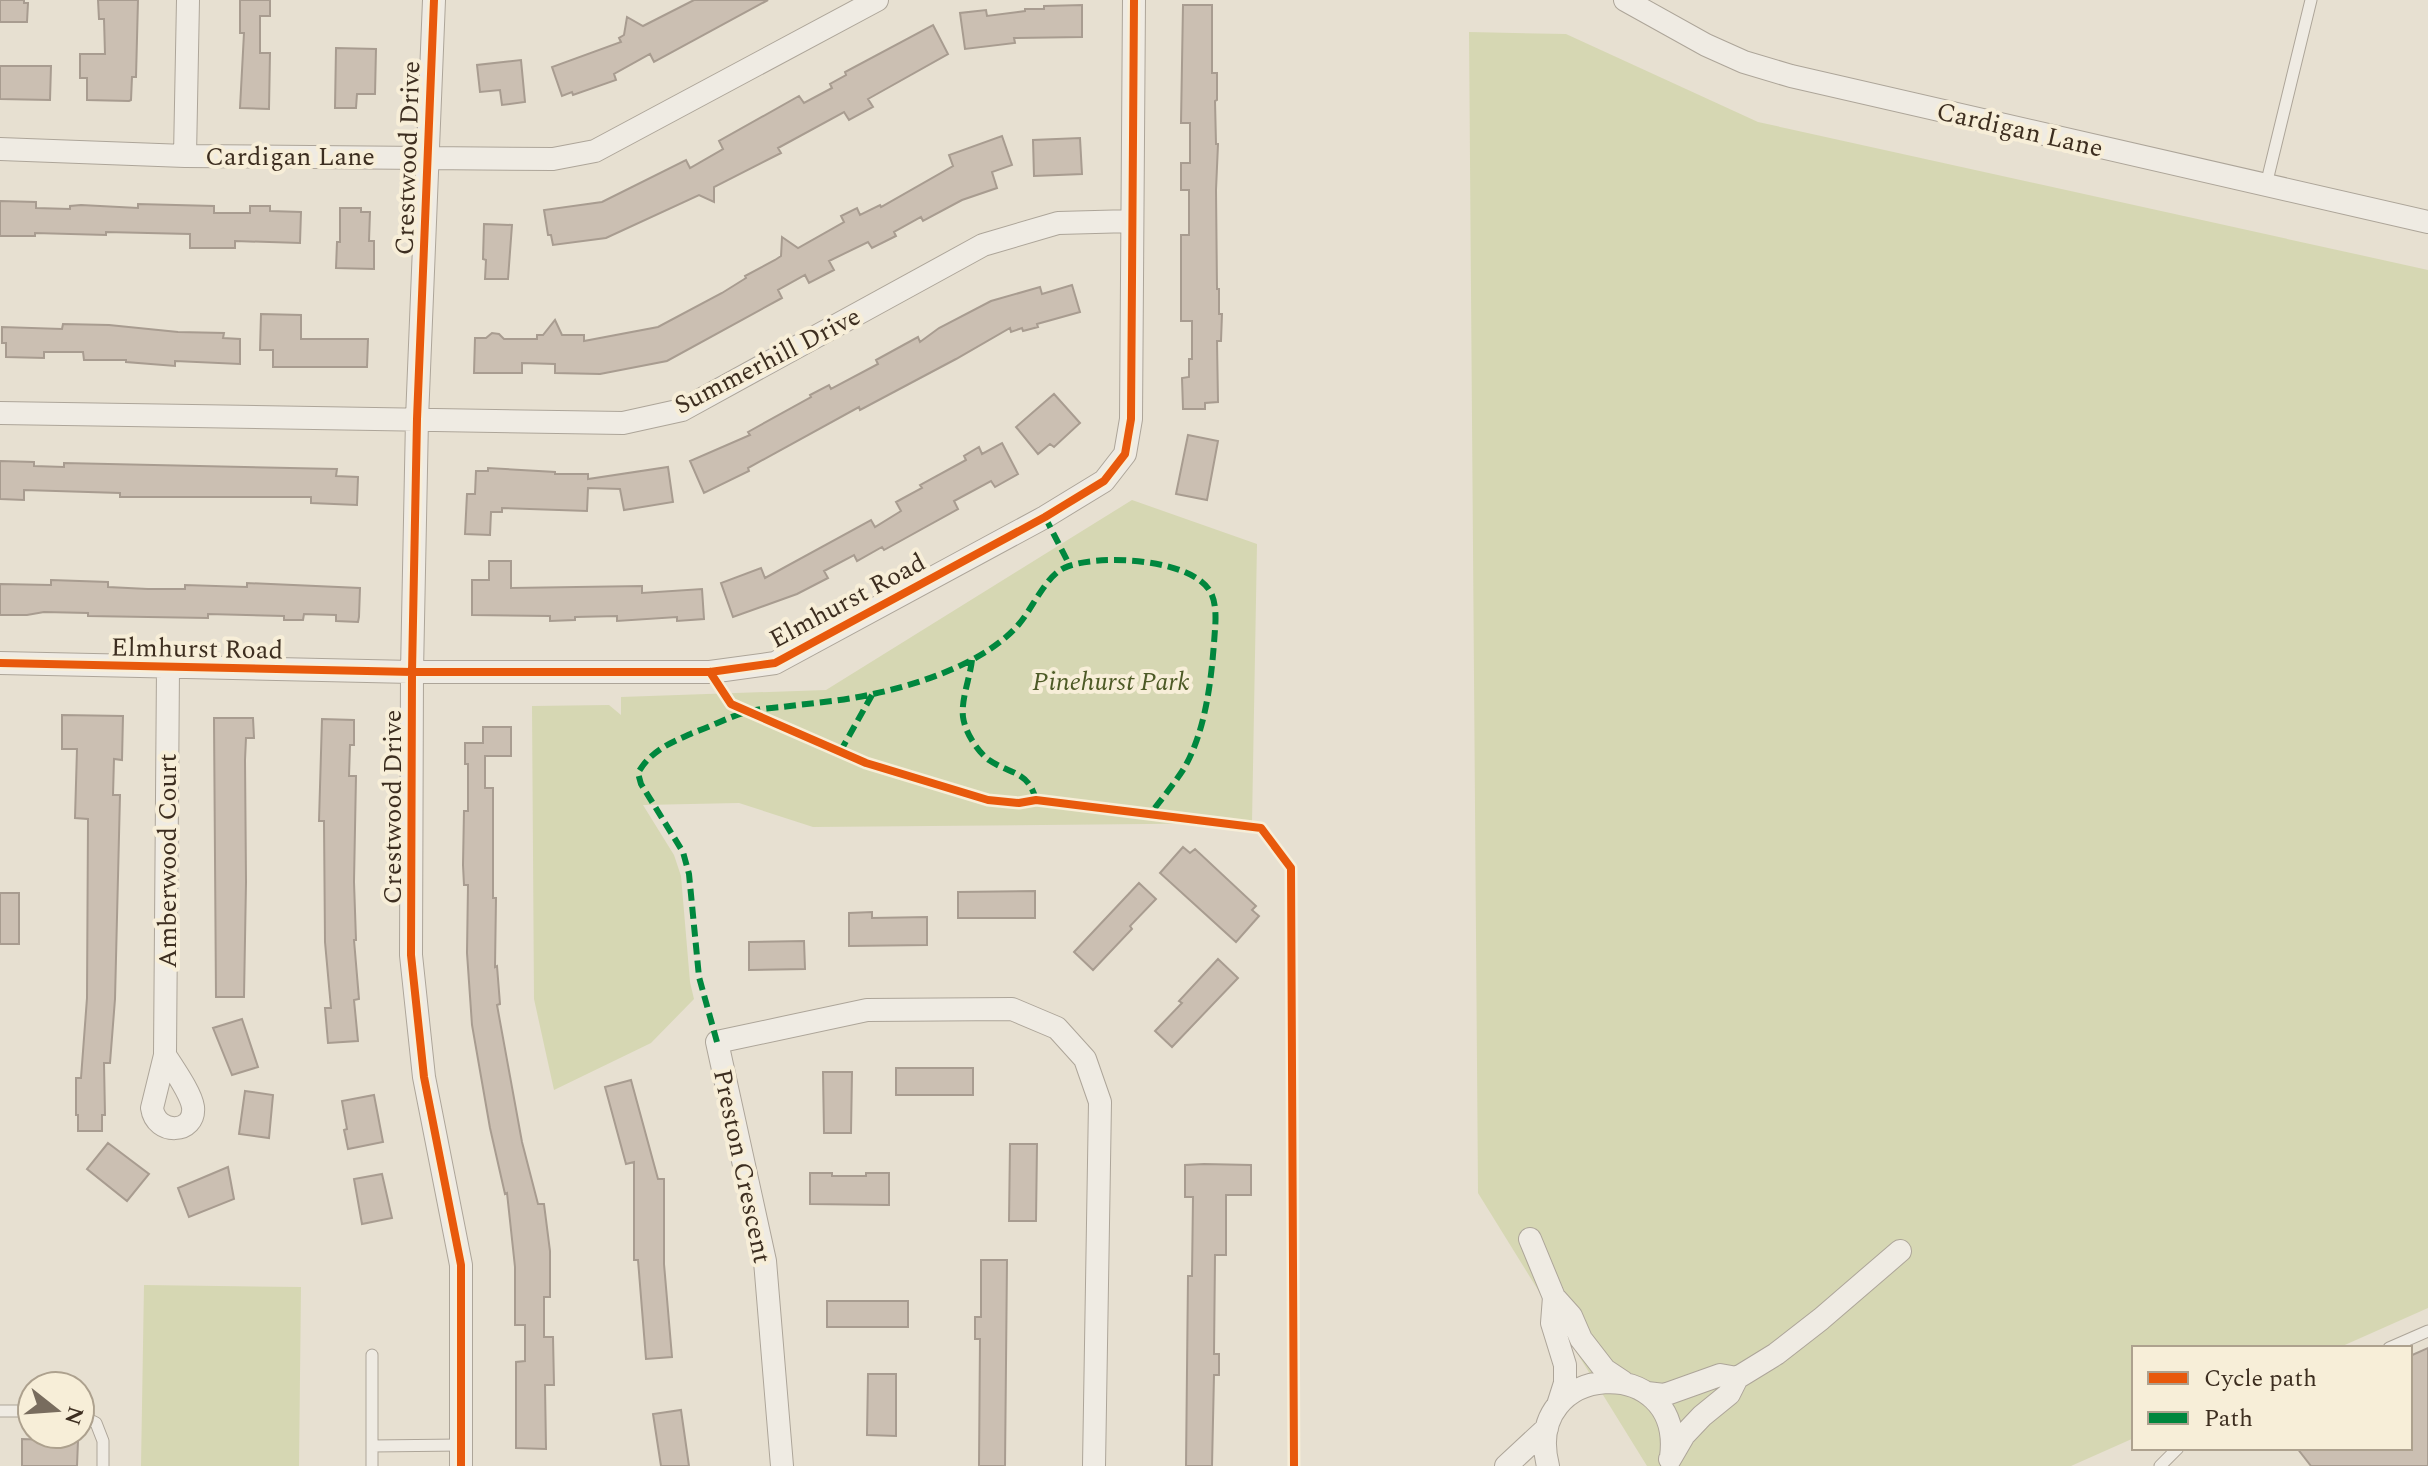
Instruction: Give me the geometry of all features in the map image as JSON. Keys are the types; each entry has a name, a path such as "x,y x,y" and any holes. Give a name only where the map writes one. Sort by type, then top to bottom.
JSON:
{"street":[{"path":"185,156 188,0"},
{"name":"Crestwood Drive","path":"434,0 417,419 411,955 424,1077 461,1265 461,1456"},
{"name":"Cardigan Lane","path":"0,149 185,156 553,159 595,151 877,0"},
{"name":"Elmhurst Road","path":"0,663 412,672 710,672 775,663 1045,517 1104,481 1125,454 1131,419 1134,0"},
{"name":"Cardigan Lane","path":"1625,0 1706,45 1744,62 1791,76 2428,222"},
{"name":"Summerhill Drive","path":"0,413 623,423 682,410 983,245 1058,223 1132,221"},
{"name":"Amberwood Court","path":"165,1055 168,668"},
{"name":"Preston Crescent","path":"782,1466 765,1261 717,1042 867,1010 1012,1009 1057,1028 1085,1059 1100,1102 1094,1466"},
{"path":"1530,1239 1554,1297 1571,1316 1594,1360 1624,1383 1647,1393 1664,1395 1720,1375 1737,1378"},
{"path":"1669,1462 1684,1435 1729,1394 1737,1378 1776,1354 1821,1319 1900,1251"},
{"path":"1548,1466 1545,1453 1547,1428 1565,1383 1565,1365 1552,1323 1554,1297"},
{"path":"1558,1405 1588,1384 1600,1381 1624,1383"},
{"path":"1647,1393 1656,1401 1672,1435 1669,1462"},
{"path":"1506,1466 1547,1428"}],"lane":[{"path":"2266,185 2311,0"},
{"path":"2394,1346 2428,1331"},
{"path":"372,1355 372,1466"},
{"path":"96,1423 103,1441 103,1466"},
{"path":"372,1446 461,1456"},
{"path":"2160,1466 2176,1450"}],"green space":[{"path":"1469,32 1566,34 1758,122 2428,270 2428,1308 2342,1346 2132,1346 2132,1439 2071,1466 1647,1466 1478,1193"},
{"name":"Pinehurst Park","path":"1132,500 1257,544 1252,823 813,827 739,803 643,805 674,855 681,876 694,999 651,1043 554,1090 534,999 532,706 609,705 621,715 621,697 826,690"},
{"path":"144,1285 301,1287 299,1466 141,1466"}],"building":[{"path":"0,0 24,0 28,3 27,22 0,22"},
{"path":"98,0 138,0 136,77 132,77 129,101 87,100 87,78 80,78 80,54 105,54 104,19 99,19"},
{"path":"240,0 270,0 270,16 260,16 260,53 270,53 269,109 240,108 244,33 240,33"},
{"path":"694,0 768,0 654,62 650,54 614,74 616,80 562,96 552,67 621,42 619,38 624,35 627,17 643,26"},
{"path":"1082,5 1082,37 1014,38 1015,43 965,49 960,13 986,10 987,16 1044,9 1044,6"},
{"path":"1183,5 1212,5 1212,73 1217,73 1217,289 1219,314 1222,314 1221,341 1217,341 1218,402 1205,403 1205,409 1183,409 1182,378 1189,377 1192,321 1181,321 1181,235 1189,235 1189,190 1181,190 1181,163 1190,163 1190,123 1181,123"},
{"path":"933,25 948,54 868,99 873,107 849,120 844,112 778,148 781,153 714,187 714,202 699,195 606,238 553,245 544,210 602,202 686,160 690,168 723,149 719,141 799,96 804,103 832,88 830,84 846,75 845,72"},
{"path":"336,48 376,49 375,94 357,94 356,108 335,108"},
{"path":"521,60 525,102 502,105 500,90 480,92 477,65"},
{"path":"0,66 51,66 50,100 0,99"},
{"path":"1002,136 1012,165 992,172 997,188 962,200 923,221 921,217 894,232 896,236 872,248 868,242 829,261 834,270 809,283 805,275 778,290 782,298 667,361 600,374 555,373 555,364 522,363 522,373 474,373 475,338 486,338 492,333 504,339 537,339 537,335 543,335 555,320 562,335 584,335 584,341 658,327 722,293 781,256 782,237 798,248 844,222 841,216 857,208 860,215 881,207 953,166 949,155"},
{"path":"1080,138 1082,174 1034,176 1033,140"},
{"path":"0,201 36,202 36,208 70,209 70,206 81,205 138,208 138,204 214,206 214,213 250,213 250,206 270,206 270,211 301,212 300,243 235,241 235,248 190,248 190,234 106,232 106,235 35,233 35,236 0,236"},
{"path":"340,208 361,208 361,212 370,212 369,241 374,241 374,269 336,268"},
{"path":"484,224 512,225 508,279 485,279"},
{"path":"1072,285 1080,312 1023,331 1022,328 1011,332 1010,328 704,493 690,461 750,435 748,432 810,395 829,385 831,389 878,364 876,360 918,337 920,342 939,328 991,301 1040,287 1042,294"},
{"path":"261,314 301,315 301,339 368,339 367,367 273,367 273,350 260,350"},
{"path":"63,324 224,333 223,338 240,339 240,364 175,361 175,366 126,360 84,360 83,352 44,352 44,358 6,357 2,327 62,329"},
{"path":"1054,394 1080,423 1054,447 1050,444 1038,454 1016,427"},
{"path":"1188,435 1218,441 1207,500 1176,494"},
{"path":"1002,443 1018,474 995,487 991,481 954,501 958,509 884,550 882,547 857,561 854,555 824,571 828,578 797,594 733,617 721,583 761,568 765,578 871,520 875,527 901,511 896,502 922,488 920,485 966,460 964,456 979,447 982,454"},
{"path":"0,461 64,467 64,463 337,469 336,476 358,477 357,505 311,503 311,497 120,497 120,493 24,490 24,500 0,499"},
{"path":"668,467 673,502 624,510 620,489 588,488 587,511 502,508 502,512 491,512 490,535 465,534 467,494 475,494 476,471 488,471 488,468 588,474 588,479"},
{"path":"489,561 511,561 511,588 642,586 642,593 702,589 704,619 677,621 677,617 617,621 617,616 550,621 550,616 472,615 472,580 489,580"},
{"path":"51,580 108,582 108,587 148,589 185,589 185,585 247,587 247,583 360,588 359,617 358,622 336,621 336,615 304,614 303,620 284,620 284,616 208,614 208,618 44,612 0,615 0,584 51,585"},
{"path":"62,715 123,716 122,760 114,759 113,795 120,795 115,999 110,1063 104,1063 105,1115 102,1115 102,1131 78,1131 76,1115 76,1078 81,1078 87,998 88,819 75,818 77,749 62,749"},
{"path":"214,718 253,718 254,738 246,738 245,760 244,997 216,997"},
{"path":"322,719 354,720 349,776 356,776 354,940 359,999 354,1000 358,1041 328,1043 325,1008 331,1008 325,942 324,821 319,821"},
{"path":"483,727 511,727 511,756 485,756 485,788 493,788 495,967 500,1004 497,1005 522,1142 538,1204 544,1204 550,1251 550,1297 544,1297 544,1337 553,1337 554,1385 545,1385 546,1449 516,1448 516,1362 525,1361 525,1325 515,1325 515,1267 507,1193 490,1128 472,1025 467,953 468,885 464,885 463,865 464,811 468,811 465,743 483,743"},
{"path":"1183,847 1190,853 1195,849 1256,906 1252,910 1259,916 1236,942 1160,873"},
{"path":"1139,883 1156,899 1093,970 1074,952"},
{"path":"1035,891 1035,918 958,918 958,892"},
{"path":"0,893 19,893 19,944 0,944"},
{"path":"872,912 872,918 927,917 927,945 849,946 849,913"},
{"path":"804,941 805,969 749,970 749,942"},
{"path":"1218,959 1238,978 1172,1047 1155,1031"},
{"path":"242,1019 258,1067 232,1075 213,1028"},
{"path":"896,1068 973,1068 973,1095 896,1095"},
{"path":"823,1072 852,1072 851,1133 824,1133"},
{"path":"631,1080 658,1179 664,1179 664,1264 672,1357 646,1359 638,1260 634,1260 634,1162 626,1164 605,1087"},
{"path":"245,1091 273,1095 269,1138 239,1134"},
{"path":"374,1095 383,1142 348,1149 342,1101"},
{"path":"108,1143 149,1174 127,1201 87,1169"},
{"path":"1010,1144 1037,1144 1036,1221 1009,1221"},
{"path":"1185,1165 1251,1165 1251,1195 1226,1195 1226,1255 1215,1255 1214,1354 1219,1354 1219,1375 1214,1375 1212,1466 1186,1466 1188,1276 1192,1276 1193,1197 1185,1197"},
{"path":"228,1167 234,1199 189,1217 178,1188"},
{"path":"810,1173 866,1176 866,1173 889,1173 889,1205 810,1204"},
{"path":"382,1174 392,1218 362,1224 354,1179"},
{"path":"981,1260 1007,1260 1005,1466 979,1466 980,1339 975,1339 975,1317 981,1317"},
{"path":"827,1301 908,1301 908,1327 827,1327"},
{"path":"2428,1348 2428,1466 2311,1466 2299,1450 2412,1450 2412,1355"},
{"path":"868,1374 896,1374 896,1436 867,1435"},
{"path":"681,1410 689,1466 661,1466 653,1414"},
{"path":"22,1450 78,1450 77,1466 22,1466"}],"marked path":[{"path":"1045,517 1070,566"},
{"path":"717,1042 699,977 689,874 683,852 641,784 638,773 649,758 670,743 746,712 862,696 952,670 1005,638 1024,618 1051,578 1064,568 1098,561 1143,562 1185,572 1201,581 1211,593 1215,615 1210,683 1198,737 1183,770 1150,814"},
{"path":"972,660 963,710 969,735 989,760 1023,778 1033,790 1036,800"},
{"path":"840,752 872,695"}],"cycle path":[{"path":"434,0 417,419 411,955 424,1077 461,1265 461,1466"},
{"path":"0,663 412,672 710,672 775,663 1045,517 1104,481 1125,454 1131,419 1134,0"},
{"path":"710,672 731,704 866,763 988,800 1019,803 1036,800 1261,828 1291,868 1294,1466"}]}
